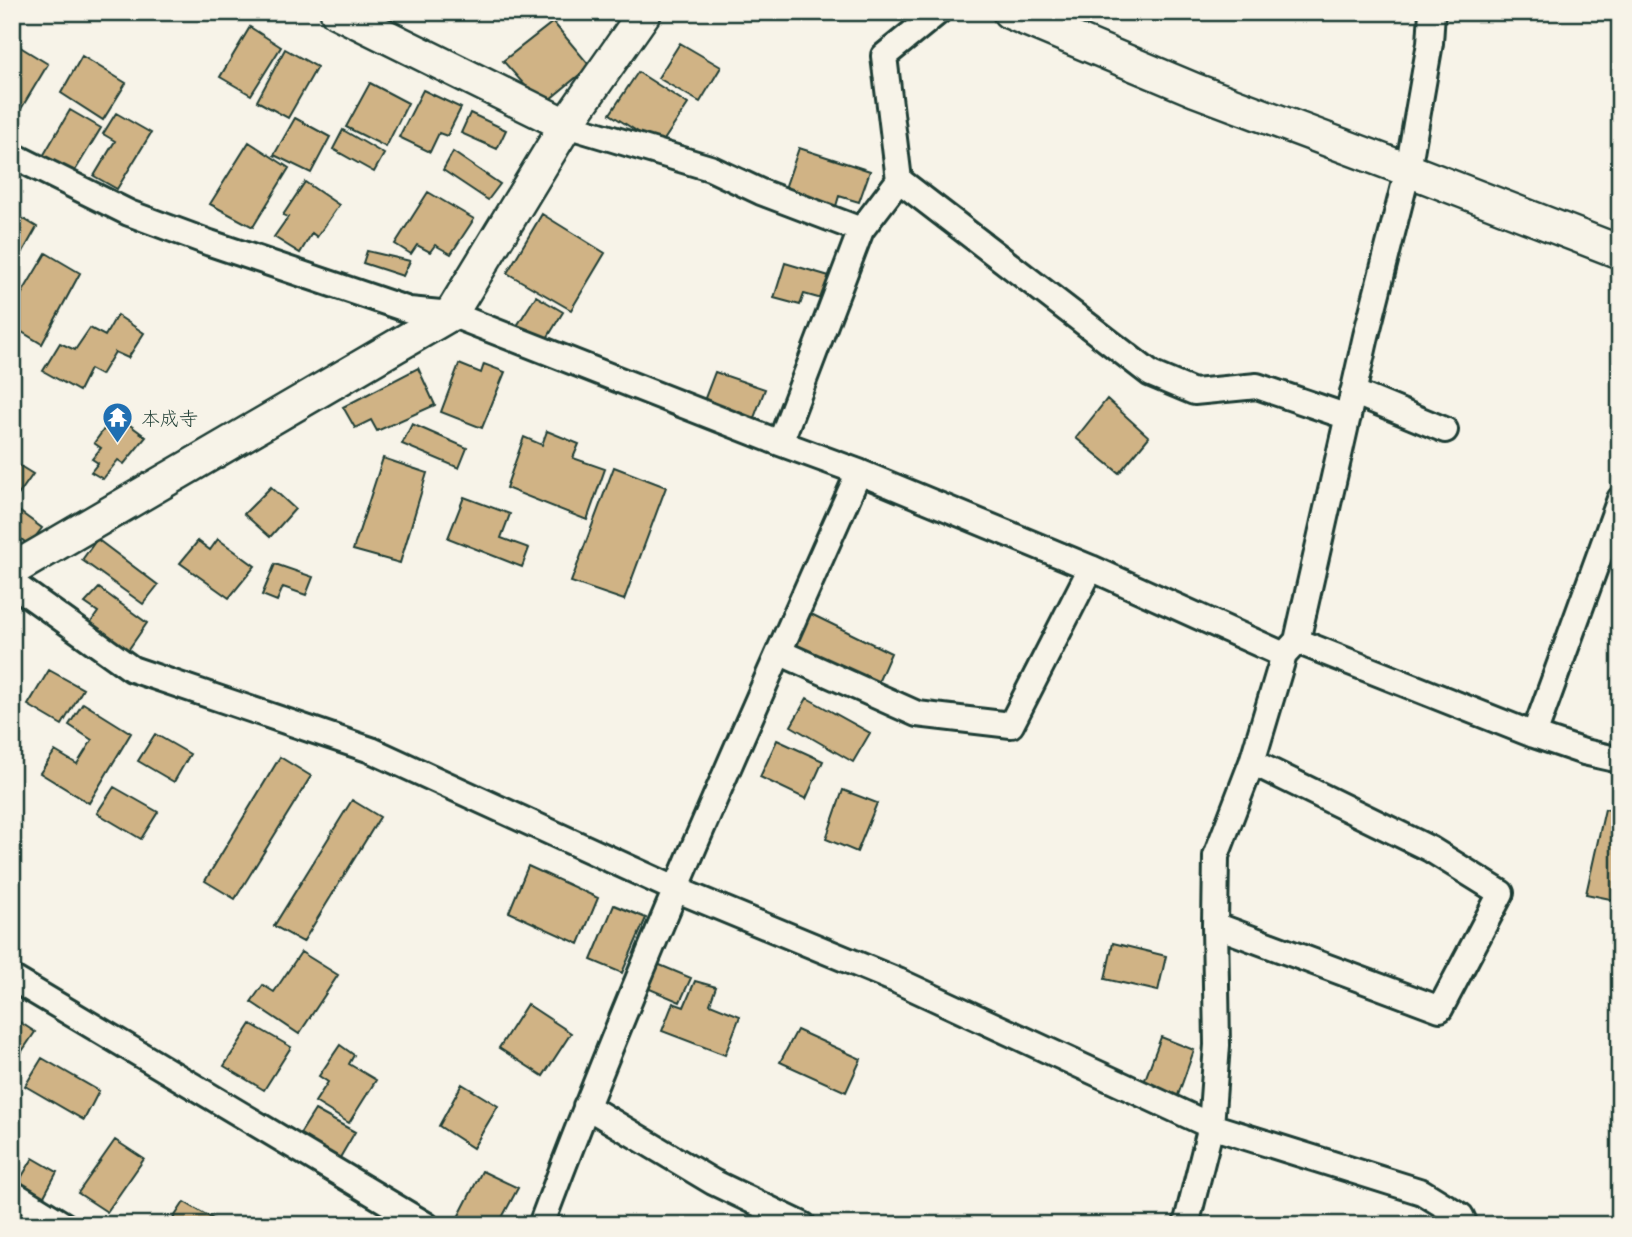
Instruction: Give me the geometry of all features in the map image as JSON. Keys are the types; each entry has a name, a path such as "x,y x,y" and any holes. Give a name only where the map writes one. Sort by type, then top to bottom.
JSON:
{"street":[{"path":"337,12 566,125 710,168 761,192 861,230"},
{"path":"645,12 566,125 451,314 15,568 132,669 371,750 675,889 898,981 1211,1126 1422,1192 1461,1216 1465,1225"},
{"path":"780,443 861,230 899,180 884,56 937,12"},
{"path":"1009,12 1195,90 1620,252"},
{"path":"1186,1225 1211,1126 1217,1045 1216,856 1252,762 1290,648 1408,170 1430,43 1432,12"},
{"path":"12,155 129,213 409,310 451,314 859,472 1290,648 1584,752 1620,760"},
{"path":"899,180 1151,374 1194,392 1257,386 1348,417"},
{"path":"1353,392 1445,430"},
{"path":"541,1225 586,1106 675,889 859,472"},
{"path":"1534,735 1620,499"},
{"path":"779,652 917,714 1011,725 1091,568"},
{"path":"1215,925 1440,1009 1501,893 1430,849 1252,762"},
{"path":"12,978 426,1225"},
{"path":"586,1106 713,1182 803,1225"},
{"path":"12,1193 64,1225"}],"building":[{"path":"553,22 590,66 550,99 529,90 503,61"},
{"path":"250,27 281,47 251,95 220,77"},
{"path":"12,42 48,64 12,124"},
{"path":"680,43 721,67 700,102 658,78"},
{"path":"285,49 317,67 288,118 257,101"},
{"path":"82,56 126,83 103,120 61,93"},
{"path":"638,72 688,104 660,146 610,114"},
{"path":"370,83 408,103 386,147 346,127"},
{"path":"423,90 461,108 447,136 439,133 430,152 399,137"},
{"path":"70,110 101,128 70,179 39,163"},
{"path":"116,113 151,133 117,189 94,176 115,141 103,134"},
{"path":"470,113 506,130 497,149 461,133"},
{"path":"295,118 330,137 311,173 274,155"},
{"path":"343,130 384,154 374,172 333,149"},
{"path":"249,142 289,168 253,227 210,204"},
{"path":"799,148 870,171 859,202 839,196 834,213 782,197"},
{"path":"453,152 500,184 488,200 443,170"},
{"path":"305,182 339,205 317,237 312,233 300,253 274,237 288,217 283,215"},
{"path":"428,192 474,219 451,254 435,245 430,252 417,245 411,254 395,244"},
{"path":"12,212 37,227 12,271"},
{"path":"542,214 605,253 571,310 507,273"},
{"path":"367,251 410,261 403,276 363,263"},
{"path":"46,253 80,273 42,344 12,326 12,310"},
{"path":"785,263 836,278 829,301 804,294 800,305 774,298"},
{"path":"536,296 563,312 543,345 515,329"},
{"path":"117,315 144,333 128,358 115,352 101,375 90,369 79,391 43,371 60,343 75,350 90,328 105,336"},
{"path":"459,364 481,373 484,364 505,372 482,428 441,412"},
{"path":"418,368 435,405 377,431 371,420 355,428 343,407"},
{"path":"715,372 765,389 752,423 702,406"},
{"path":"1107,399 1149,437 1119,473 1076,438"},
{"name":"本成寺","path":"115,414 146,437 124,464 118,460 103,479 91,472 98,463 92,459 101,448 94,443"},
{"path":"412,424 467,448 459,468 402,444"},
{"path":"547,431 579,444 573,458 605,469 587,520 506,488 524,437 542,445"},
{"path":"383,458 427,473 400,563 353,550"},
{"path":"12,461 33,474 12,504"},
{"path":"614,467 666,487 624,600 571,582"},
{"path":"271,487 295,509 270,537 244,514"},
{"path":"464,497 510,514 501,538 529,548 522,567 448,538"},
{"path":"12,506 42,528 29,545 12,532"},
{"path":"97,539 158,585 143,604 82,560"},
{"path":"218,539 255,566 229,598 180,563 198,541 210,550"},
{"path":"275,564 313,577 306,595 283,587 277,601 262,595"},
{"path":"99,588 147,623 124,656 87,628 98,612 85,603"},
{"path":"809,613 891,653 877,685 795,646"},
{"path":"49,670 83,689 62,725 28,705"},
{"path":"807,698 870,733 853,762 791,726"},
{"path":"83,703 131,733 89,803 40,773 55,751 77,764 92,740 69,725"},
{"path":"155,734 190,754 174,782 138,761"},
{"path":"777,740 823,761 806,799 760,777"},
{"path":"280,757 311,776 235,899 205,881"},
{"path":"114,787 158,812 141,839 97,813"},
{"path":"843,790 877,803 857,852 826,839"},
{"path":"352,800 380,817 303,942 274,926"},
{"path":"1605,809 1620,812 1620,901 1586,894"},
{"path":"528,866 598,898 579,944 509,912"},
{"path":"614,905 646,918 622,973 591,960"},
{"path":"1113,943 1166,956 1158,991 1105,979"},
{"path":"301,952 338,975 299,1034 251,1002 263,985 274,992"},
{"path":"655,963 691,978 680,1002 645,987"},
{"path":"695,981 716,987 710,1004 740,1016 725,1055 662,1031 673,1003 684,1007"},
{"path":"527,1004 571,1033 543,1076 499,1048"},
{"path":"12,1017 35,1032 12,1066"},
{"path":"251,1024 291,1047 264,1090 224,1066"},
{"path":"797,1030 861,1059 846,1092 780,1062"},
{"path":"1161,1037 1194,1050 1177,1098 1143,1085"},
{"path":"340,1045 354,1055 349,1064 376,1080 349,1123 315,1102 328,1082 319,1076"},
{"path":"42,1058 99,1091 84,1120 25,1086"},
{"path":"462,1084 498,1106 473,1148 439,1126"},
{"path":"315,1110 355,1132 338,1161 298,1137"},
{"path":"115,1140 144,1159 107,1212 78,1193"},
{"path":"33,1158 57,1172 43,1198 18,1183"},
{"path":"482,1171 518,1188 498,1225 454,1225"},
{"path":"184,1202 220,1223 219,1225 169,1225"}],"place":[{"name":"本成寺","path":"118,445"}]}
